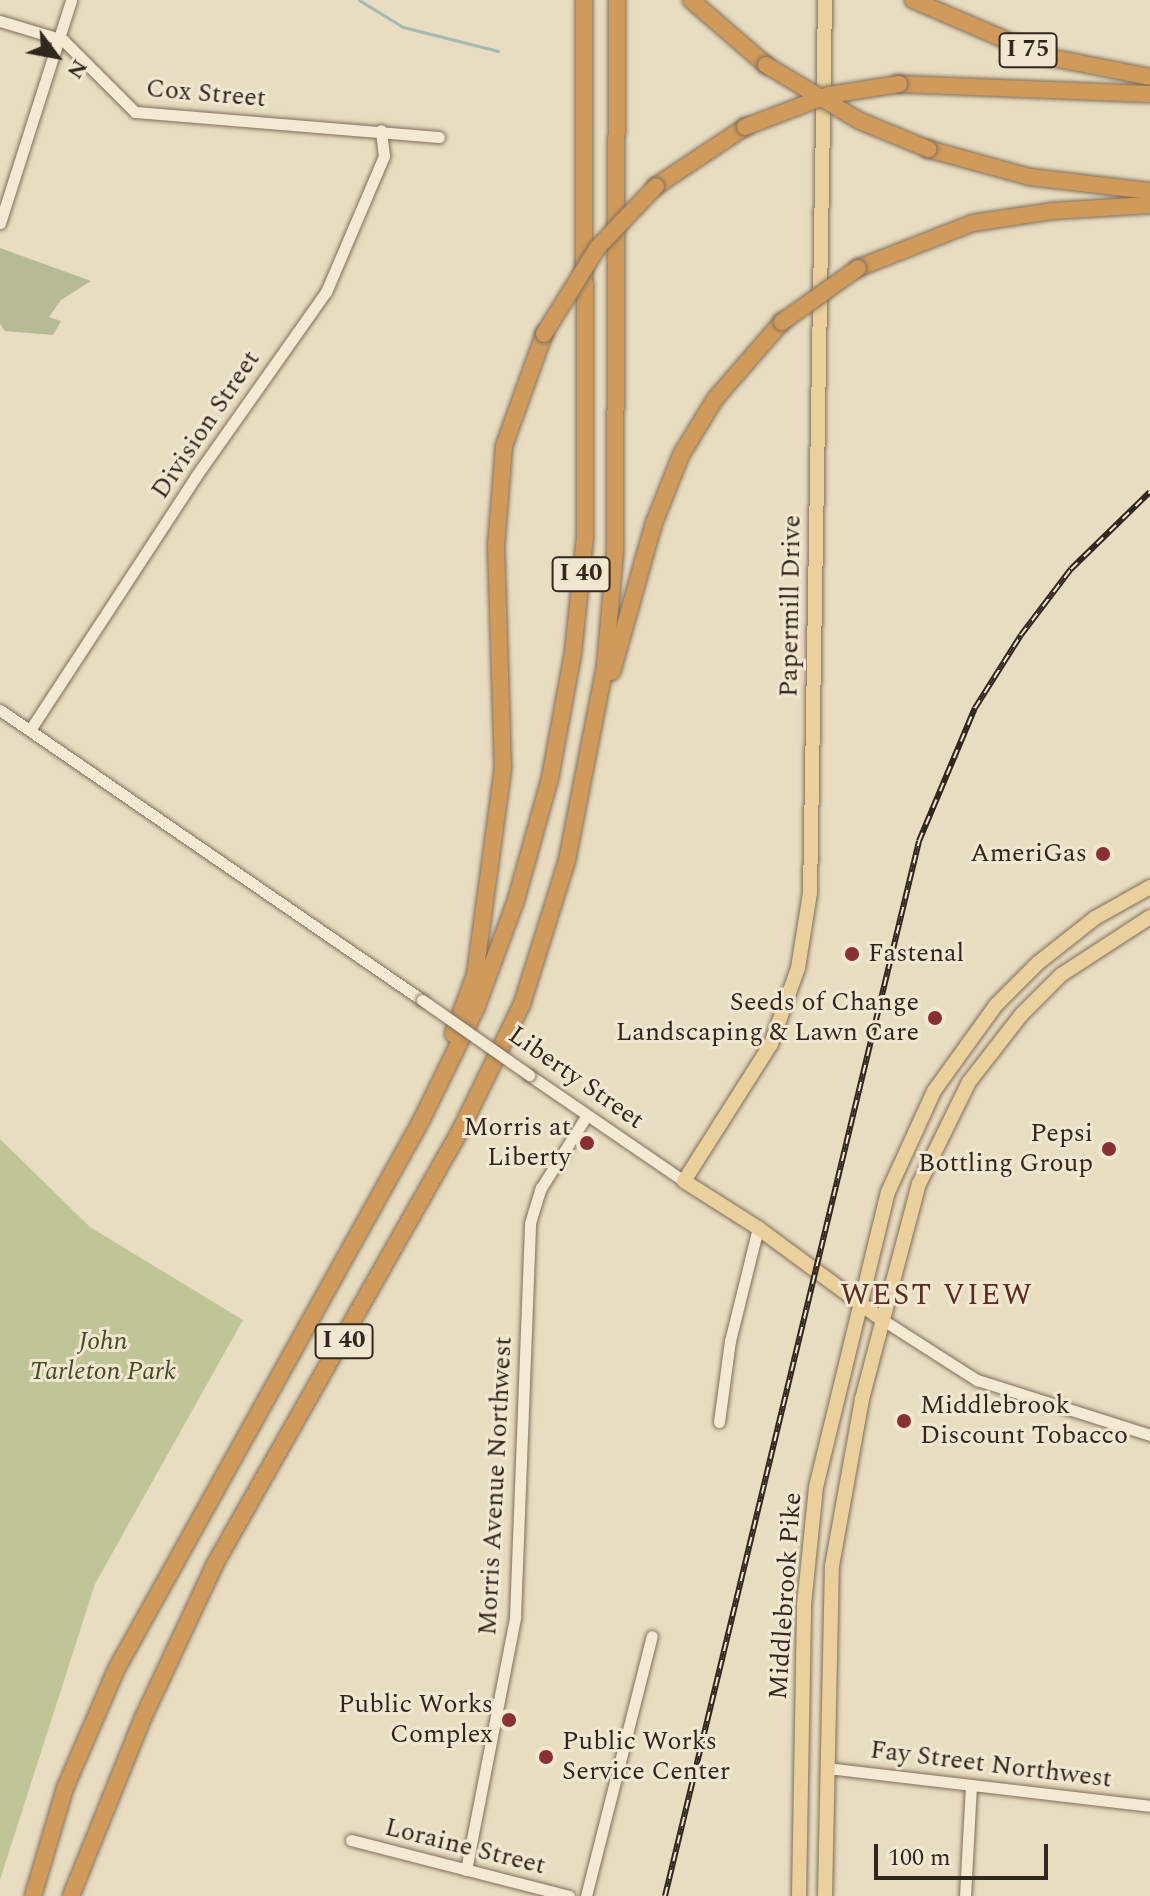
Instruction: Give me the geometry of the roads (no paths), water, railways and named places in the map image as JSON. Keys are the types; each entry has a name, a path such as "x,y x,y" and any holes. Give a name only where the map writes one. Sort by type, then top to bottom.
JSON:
{"highway":[{"name":"I 40","path":"33,1896 65,1788 117,1668 421,1121 476,1009 516,900 550,778 573,653 585,536 584,0"},
{"name":"I 40","path":"71,1896 142,1720 215,1564 461,1129 522,1004 567,860 605,666 615,551 617,0"},
{"path":"691,0 766,65 860,121 928,149 1030,177 1150,191"},
{"name":"I 75","path":"913,0 1043,56 1150,77"},
{"path":"421,1121 475,975 503,769 496,546 504,446 544,334 598,247 656,186 745,127 829,95 899,84 1150,94"},
{"path":"584,774 654,523 681,455 715,399 782,322 858,268 973,223 1052,211 1150,205"}],"main road":[{"name":"Papermill Drive","path":"684,1181 771,1044 798,968 810,893 825,0"},
{"name":"Middlebrook Pike","path":"799,1896 806,1563 816,1487 860,1303 901,1157 951,1064 996,1005 1038,963 1095,918 1150,887"},
{"name":"Middlebrook Pike","path":"825,1896 832,1566 842,1491 919,1184 969,1082 1022,1014 1061,975 1150,917"},
{"name":"Liberty Street","path":"684,1181 758,1228 883,1320"}],"street":[{"path":"0,223 63,40 71,0"},
{"name":"Cox Street","path":"0,21 63,40 135,112 439,137"},
{"name":"Division Street","path":"30,730 214,451 326,292 384,156 381,130"},
{"name":"Liberty Street","path":"0,710 684,1181"},
{"name":"Morris Avenue Northwest","path":"466,1870 515,1617 530,1223 541,1188 587,1115"},
{"path":"719,1422 730,1341 758,1228"},
{"name":"Liberty Street","path":"883,1320 977,1380 1150,1435"},
{"path":"586,1896 652,1636"},
{"name":"Fay Street Northwest","path":"827,1768 1150,1806"},
{"path":"965,1896 971,1786"},
{"name":"Loraine Street","path":"351,1840 569,1896"}],"waterway":[{"path":"359,0 403,27 498,51"}],"railway":[{"path":"665,1896 919,841 975,708 1021,635 1071,569 1150,492"}],"place":[{"name":"AmeriGas","path":"1103,854"},
{"name":"Fastenal","path":"852,954"},
{"name":"Seeds of Change Landscaping & Lawn Care","path":"935,1018"},
{"name":"Morris at Liberty","path":"587,1143"},
{"name":"Pepsi Bottling Group","path":"1109,1149"},
{"name":"Middlebrook Discount Tobacco","path":"904,1421"},
{"name":"Public Works Complex","path":"509,1720"},
{"name":"Public Works Service Center","path":"546,1757"}],"district":[{"name":"WEST VIEW","path":"937,1295"}],"park label":[{"name":"John Tarleton Park","path":"103,1357"}]}
